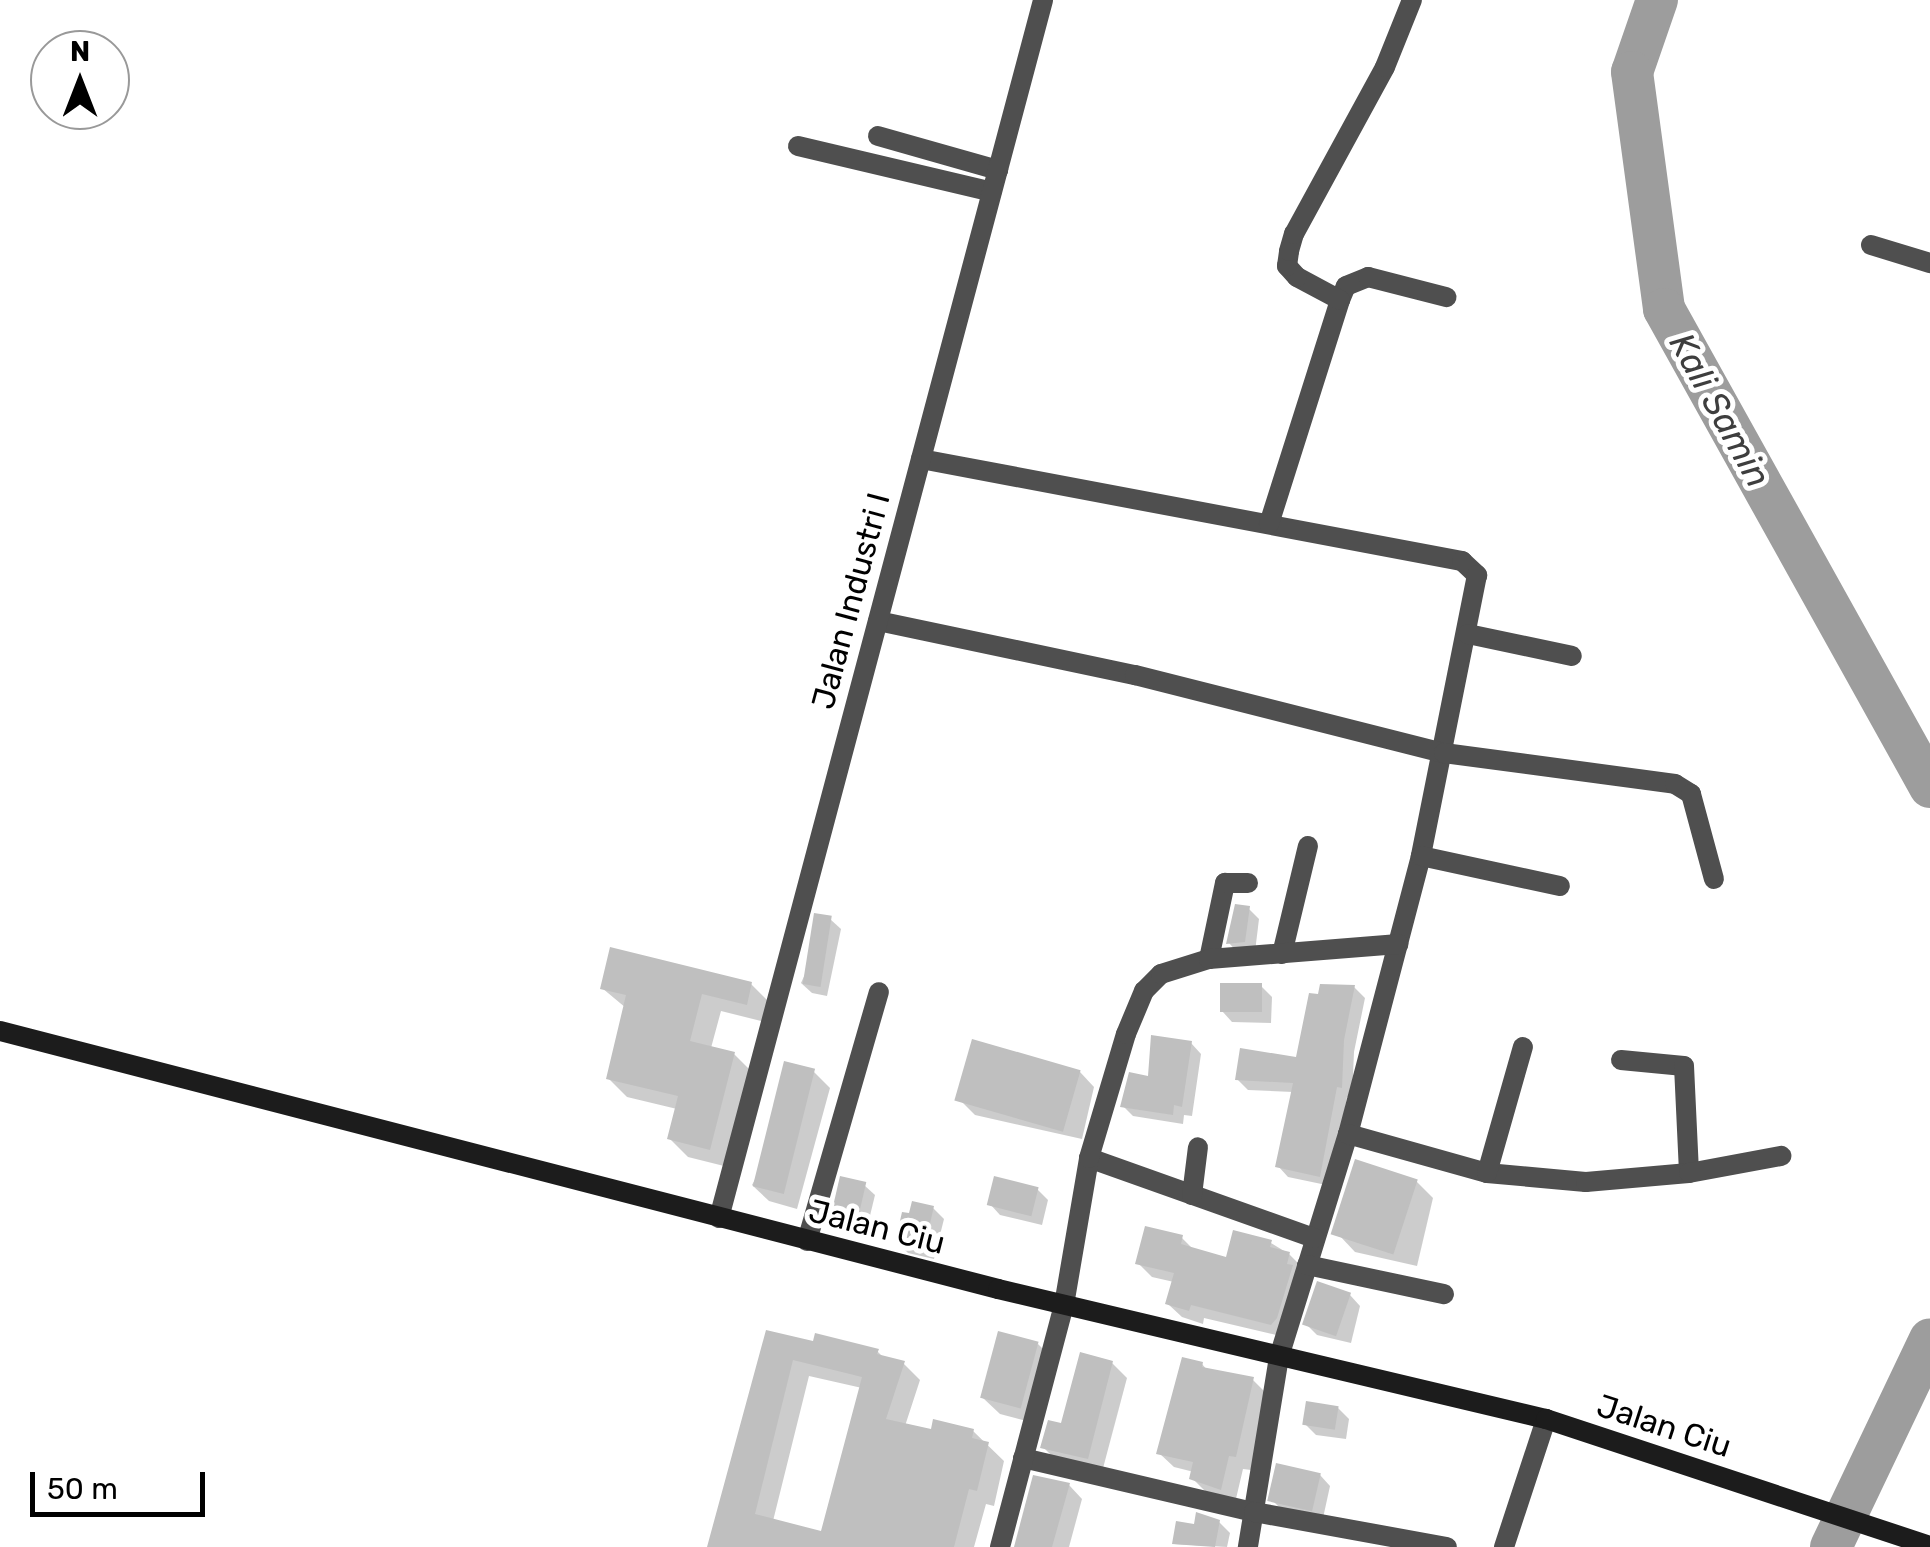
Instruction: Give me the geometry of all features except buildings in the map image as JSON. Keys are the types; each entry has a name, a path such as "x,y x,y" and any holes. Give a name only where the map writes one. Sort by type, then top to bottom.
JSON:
{"street":[{"name":"Jalan Industri I","path":"719,1218 1043,0"},
{"path":"1340,300 1297,277 1286,266 1289,251 1384,67 1412,0"},
{"path":"878,136 998,170"},
{"path":"798,146 992,192"},
{"path":"1871,245 1930,263"},
{"path":"1269,524 1346,286 1368,277 1446,297"},
{"path":"921,459 1462,560 1474,569 1478,586 1421,856 1348,1134 1279,1357 1248,1547"},
{"path":"878,621 1135,675 1444,753 1675,784 1691,794 1714,879"},
{"path":"1468,634 1572,656"},
{"path":"1282,954 1308,846"},
{"path":"1421,856 1560,886"},
{"path":"1210,958 1224,883 1248,883"},
{"path":"1000,1547 1064,1305 1089,1158 1126,1034 1144,991 1161,974 1210,958 1398,944"},
{"path":"807,1241 879,992"},
{"name":"Jalan Ciu","path":"0,1031 807,1241 1546,1419 1920,1543"},
{"path":"1487,1173 1522,1048"},
{"path":"1621,1060 1684,1066 1689,1173"},
{"path":"1348,1134 1487,1173 1586,1182 1689,1173 1780,1156"},
{"path":"1192,1196 1198,1147"},
{"path":"1089,1158 1314,1238"},
{"path":"1307,1265 1444,1294"},
{"path":"1504,1547 1546,1419"},
{"path":"1023,1458 1352,1539 1447,1547"}],"waterway":[{"name":"Kali Samin","path":"1657,0 1632,72 1664,309 1930,787"},
{"name":"Kali Samin","path":"1831,1547 1930,1339"}]}
